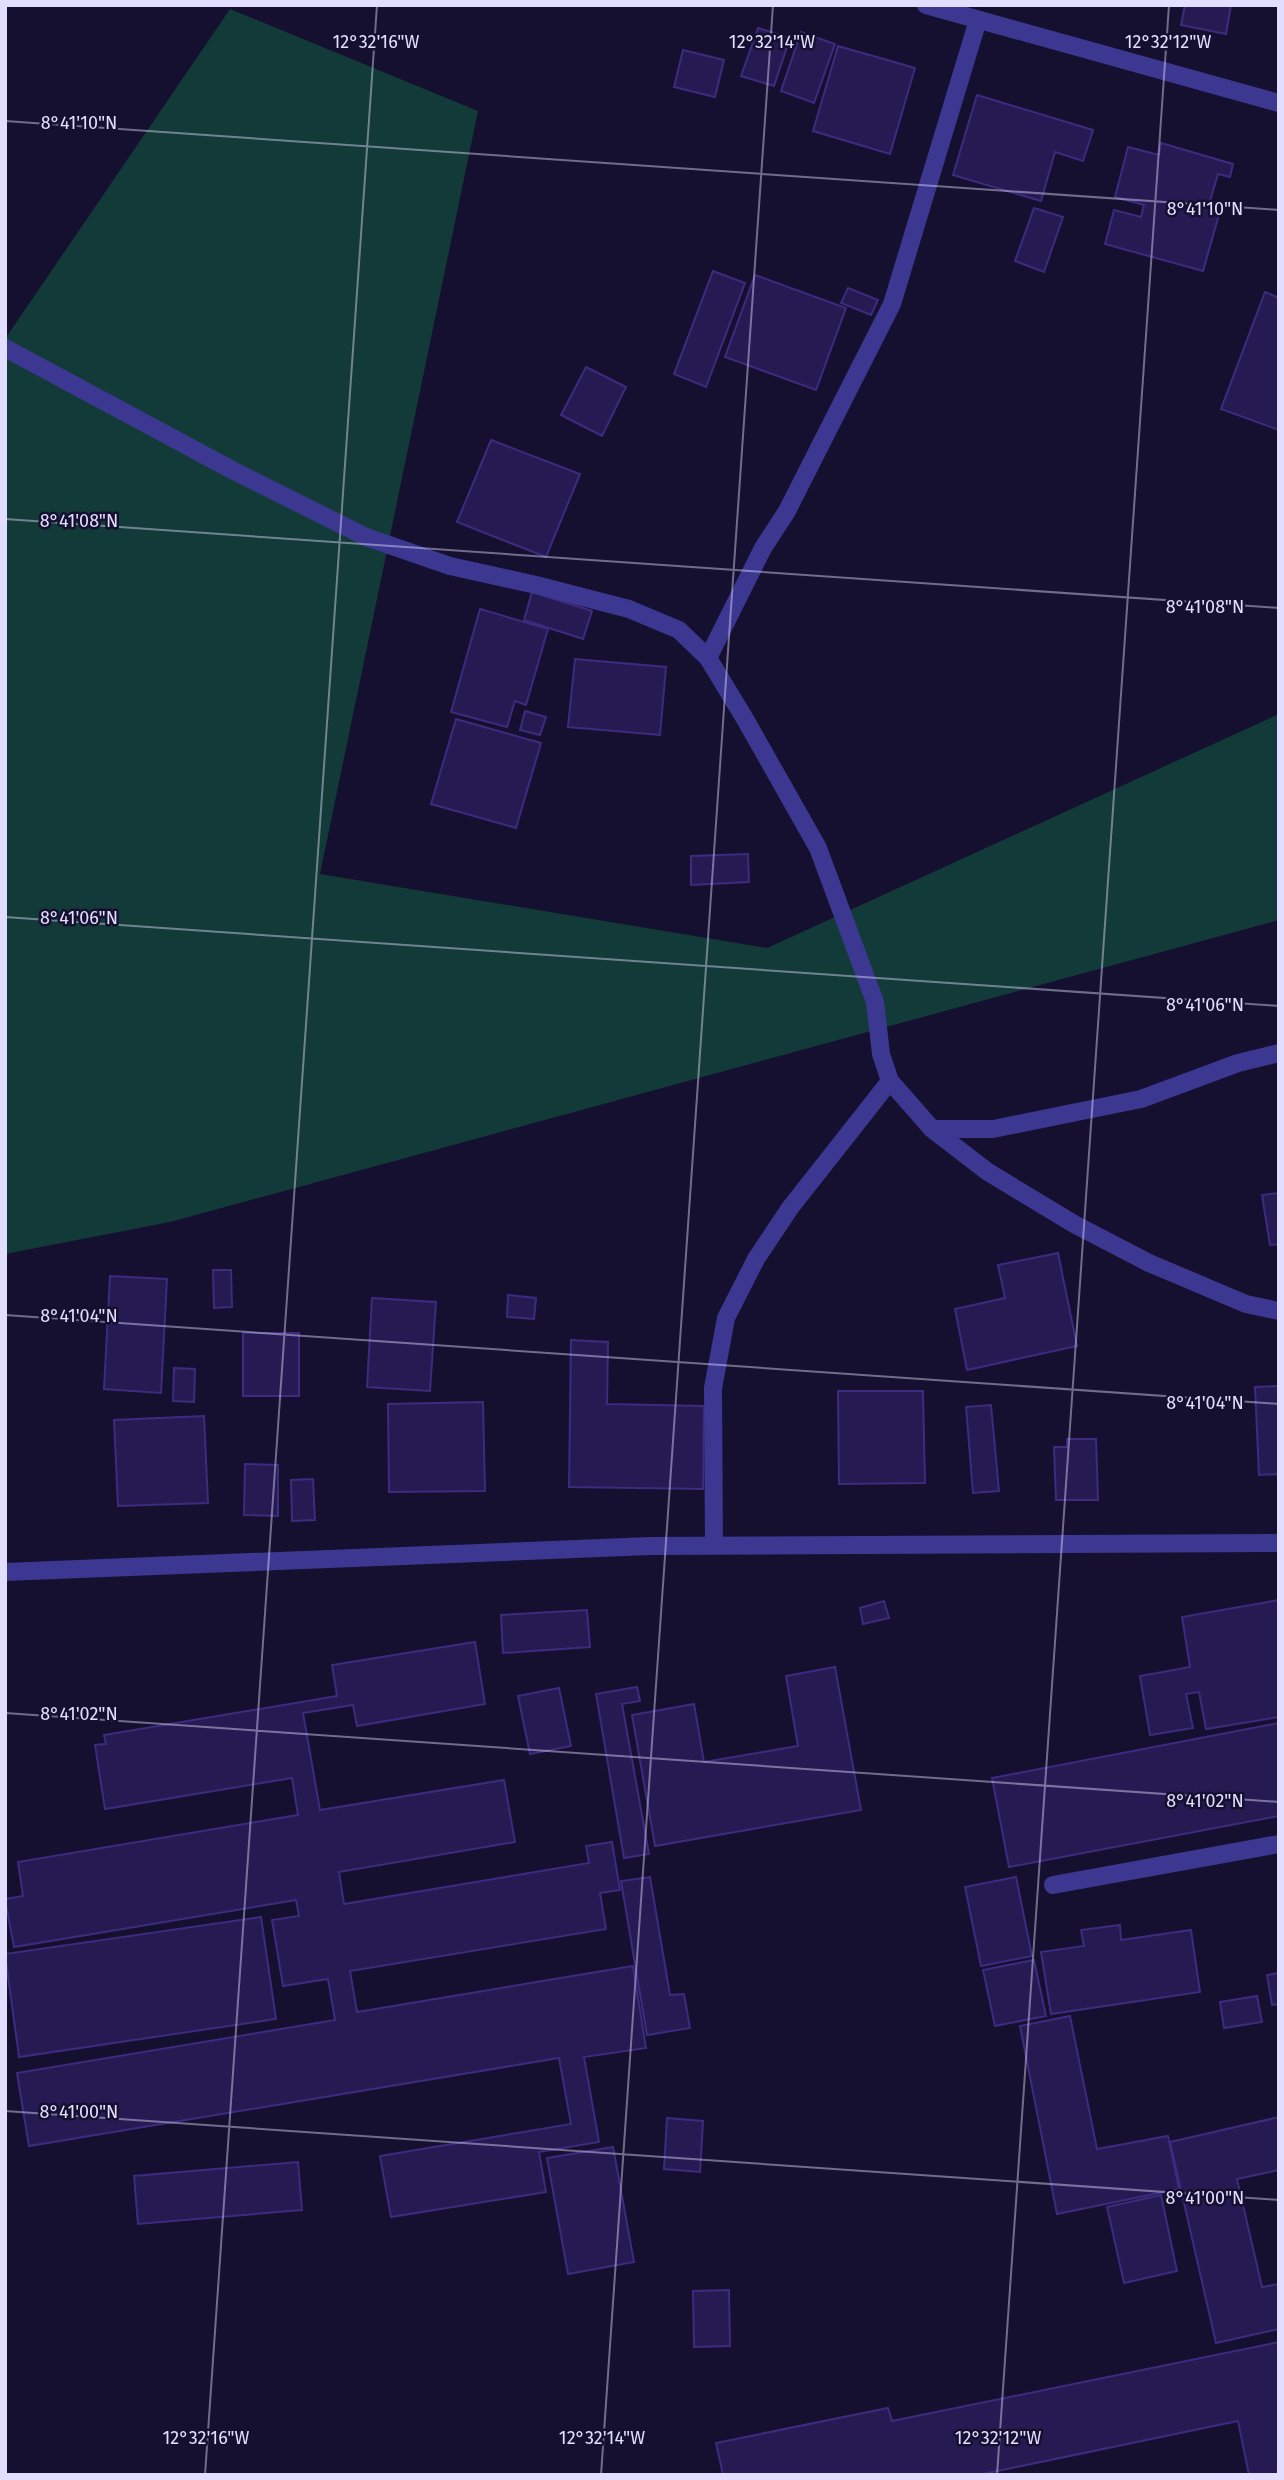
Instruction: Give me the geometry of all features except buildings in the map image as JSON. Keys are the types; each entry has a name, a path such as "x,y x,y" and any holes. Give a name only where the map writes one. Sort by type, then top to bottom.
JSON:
{"street":[{"path":"926,5 1279,103"},
{"path":"708,658 763,548 787,511 892,304 978,20"},
{"path":"5,348 234,471 366,537 450,566 536,584 629,609 679,630 708,658 818,848 875,1002 881,1054 890,1081 932,1129 988,1172 1074,1224 1150,1263 1246,1304 1279,1311"},
{"path":"932,1129 993,1129 1141,1099 1238,1063 1279,1053"},
{"path":"714,1545 713,1388 726,1318 756,1259 790,1208 890,1081"},
{"path":"5,1573 271,1560 714,1545 1279,1543"},
{"path":"1053,1885 1279,1844"}],"green space":[{"path":"230,9 478,111 320,874 767,948 1279,714 1279,920 170,1222 5,1254 5,339"}]}
